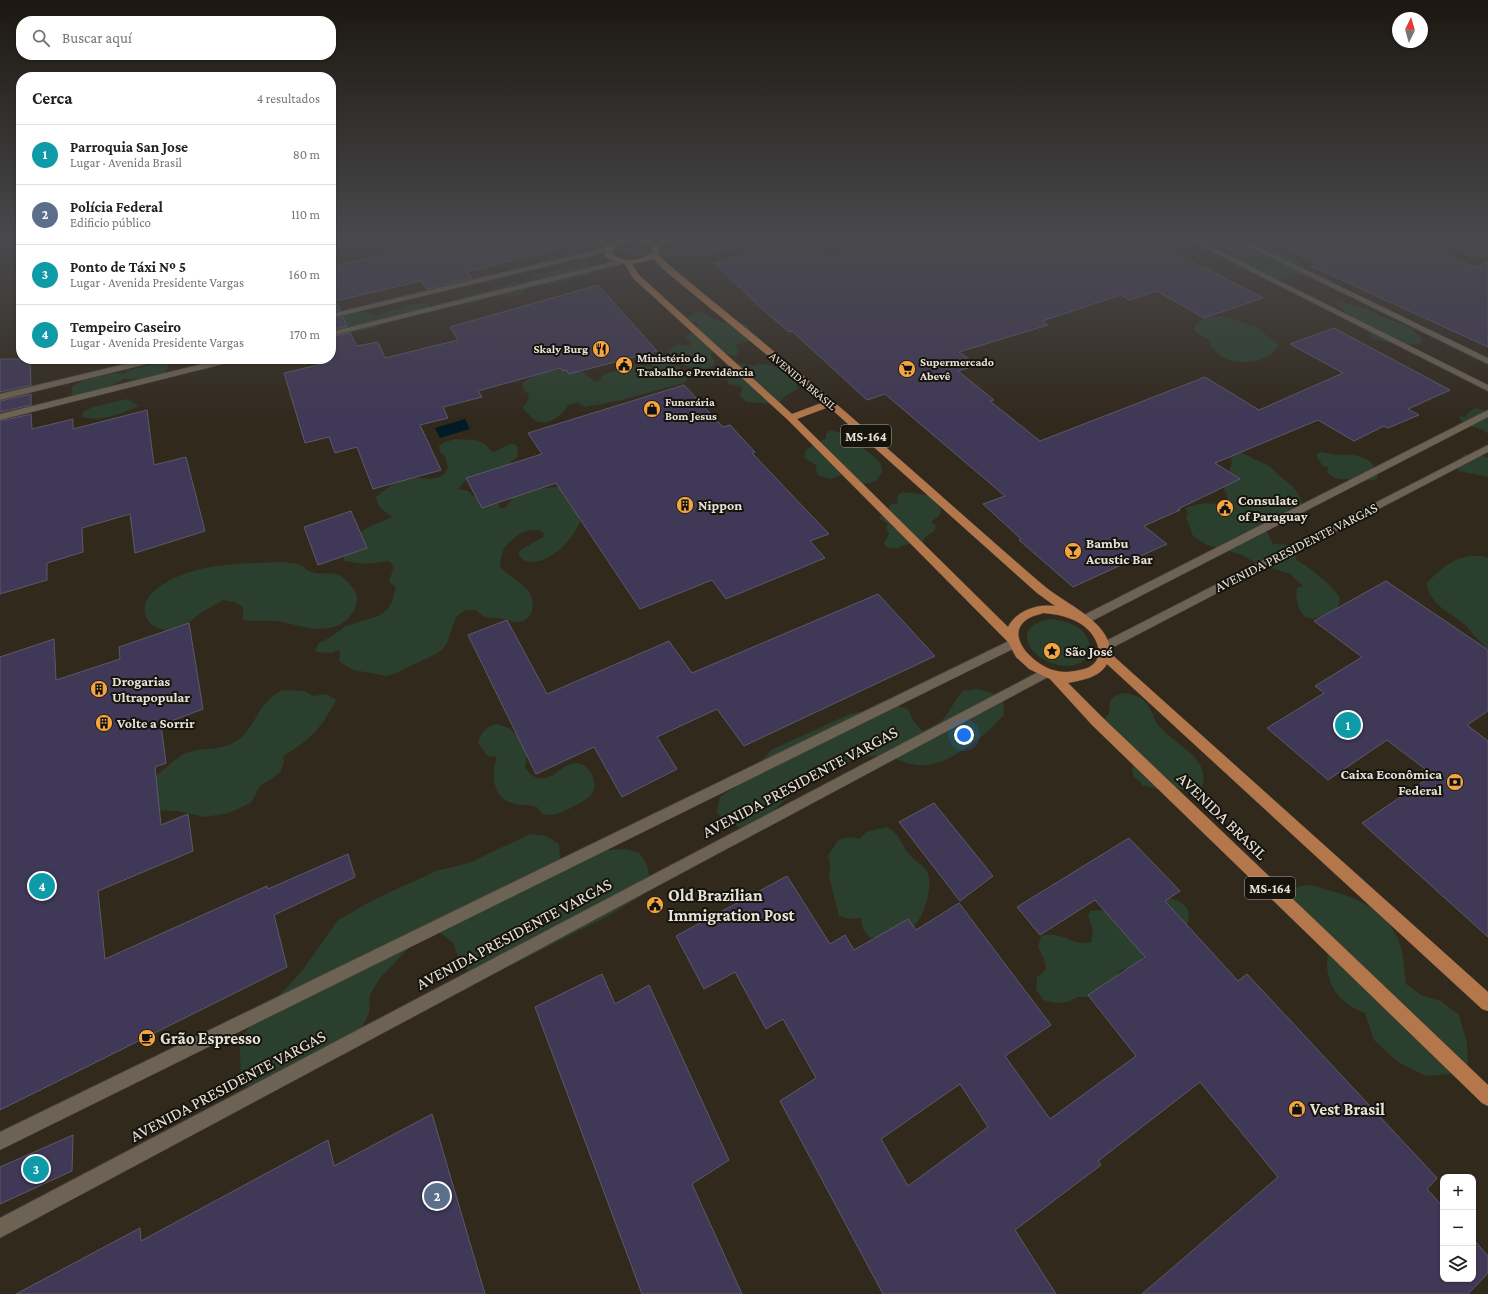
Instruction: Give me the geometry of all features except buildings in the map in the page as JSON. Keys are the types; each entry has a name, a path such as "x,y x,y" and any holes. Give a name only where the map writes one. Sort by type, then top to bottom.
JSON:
{"main road":[{"path":"336,315 403,298"},
{"path":"336,333 476,298"},
{"name":"MS-164","path":"660,298 791,418 1013,641 1016,650 1025,661 1050,674"},
{"name":"AVENIDA BRASIL","path":"709,298 1041,590 1081,618"},
{"path":"1309,298 1488,388"},
{"path":"1358,298 1488,362"},
{"path":"0,397 135,364"},
{"path":"0,417 212,364"},
{"path":"791,418 830,404"},
{"path":"1013,641 1013,630 1016,622 1022,615 1032,611 1054,609 1081,618 1488,413"},
{"name":"AVENIDA PRESIDENTE VARGAS","path":"1104,650 1488,448"},
{"name":"MS-164","path":"1081,618 1098,632 1104,650 1488,1003"},
{"name":"AVENIDA PRESIDENTE VARGAS","path":"0,1141 1013,641"},
{"path":"1050,674 1071,678 1085,675 1097,669 1103,660 1104,650"},
{"name":"AVENIDA BRASIL","path":"1050,674 1096,721 1488,1097"},
{"name":"AVENIDA PRESIDENTE VARGAS","path":"0,1228 1050,674"}],"green space":[{"path":"486,298 467,305 459,302 460,299"},
{"path":"1336,300 1368,309 1382,317 1411,328 1422,339 1421,343 1403,345 1373,339 1367,329 1347,316 1345,311 1333,302"},
{"path":"428,303 430,305 419,314 413,316 378,321 380,324 375,328 341,335 338,330 336,331 336,318 347,313 365,312 377,316 411,304"},
{"path":"700,312 721,322 741,323 748,325 752,333 752,338 749,341 736,345 739,350 736,356 718,352 712,353 711,356 715,362 711,366 697,368 681,364 670,355 668,350 679,344 690,346 692,342 685,337 697,328 698,323 687,320 687,317"},
{"path":"1223,316 1257,327 1264,334 1279,344 1273,352 1264,358 1253,361 1242,362 1221,356 1213,349 1209,339 1198,334 1194,328 1196,324 1202,320 1210,317"},
{"path":"661,359 681,368 682,372 688,379 679,384 622,400 585,407 578,402 568,405 559,416 546,422 536,421 524,410 523,406 527,403 529,394 524,391 522,384 527,380 542,374 561,370 578,371 584,373 596,382 600,381 604,374 615,371 627,372 629,367 632,366 656,368 652,365 656,360"},
{"path":"738,363 756,366 758,364 764,364 776,367 788,373 793,378 798,389 785,396 779,403 747,402 739,396 742,389 741,386 729,384 726,377 727,370 734,364"},
{"path":"153,364 167,364 168,366 165,373 143,380 124,379 107,388 75,396 72,395 72,387 89,378 104,374 124,374 127,371"},
{"path":"127,399 139,406 104,418 89,419 82,417 83,412 93,407"},
{"path":"1475,408 1488,411 1488,434 1481,429 1468,426 1461,421 1459,416 1467,417 1466,414"},
{"path":"829,430 842,433 852,439 879,462 882,472 877,480 868,484 858,484 850,481 843,474 831,479 817,475 816,465 804,458 806,450 826,438 826,434"},
{"path":"455,439 475,440 485,444 492,452 512,444 515,444 518,448 517,457 502,470 472,477 472,474 458,489 468,491 473,496 478,495 498,501 500,508 505,508 518,491 536,486 546,488 562,486 583,513 580,522 569,540 553,555 543,560 534,562 524,561 519,555 519,551 543,537 544,533 539,531 534,530 522,533 507,544 504,549 500,567 530,593 533,603 531,614 523,621 515,622 504,619 489,618 476,610 465,610 456,617 447,643 443,649 436,654 387,676 353,670 339,661 340,652 338,650 332,653 316,652 315,650 319,643 331,637 346,626 378,616 388,609 396,587 389,582 394,566 389,561 366,564 344,561 344,552 353,538 368,528 392,517 378,504 376,497 383,491 402,480 412,478 430,479 440,477 444,473 448,468 445,456 440,452 439,446 445,442"},
{"path":"1320,452 1337,455 1354,455 1365,459 1374,466 1377,471 1378,478 1369,481 1339,479 1333,477 1327,472 1328,468 1322,465 1316,455"},
{"path":"1242,453 1271,467 1293,487 1298,494 1307,513 1302,516 1301,520 1279,523 1265,528 1273,544 1290,545 1295,549 1296,560 1320,577 1337,593 1340,601 1335,612 1313,619 1305,617 1299,607 1296,596 1297,588 1303,586 1290,574 1255,562 1239,554 1207,545 1193,536 1186,517 1188,513 1185,508 1205,503 1225,507 1229,504 1226,492 1221,484 1224,474 1229,471 1232,463 1229,454"},
{"path":"1464,454 1479,454 1488,458 1488,477 1459,471 1456,466"},
{"path":"905,492 933,496 941,510 940,515 931,522 936,526 934,531 924,538 923,543 911,544 897,548 888,548 884,543 889,534 886,528 888,524 880,519 880,516 886,512 891,504 898,503 897,498 899,494"},
{"path":"1468,556 1481,556 1488,558 1488,649 1464,624 1437,603 1429,592 1426,584 1445,567 1456,560"},
{"path":"282,562 301,565 305,569 314,573 335,574 346,580 353,588 357,598 352,614 344,622 331,628 307,628 276,621 243,620 243,607 234,602 223,600 199,614 183,627 177,629 167,630 158,628 151,624 146,618 144,611 150,596 158,588 186,573 234,564"},
{"path":"1050,619 1072,624 1084,633 1090,649 1085,659 1074,665 1061,665 1049,662 1039,656 1031,648 1027,639 1028,631 1036,624"},
{"path":"977,689 1003,696 1004,715 976,741 952,757 928,765 917,765 881,756 859,758 842,764 826,771 795,792 756,828 740,827 724,822 717,811 720,797 743,782 771,750 850,714 893,705 908,709 913,720 922,731 938,724 947,715 963,691"},
{"path":"283,690 305,691 313,696 326,694 336,700 326,718 308,739 283,756 284,763 280,773 260,786 251,803 229,813 205,817 178,811 147,810 152,779 175,760 189,752 221,747 233,743 239,739 250,727 268,701 274,695"},
{"path":"1126,693 1142,699 1148,705 1157,724 1165,733 1198,761 1204,780 1201,791 1192,793 1169,785 1164,791 1142,785 1140,781 1134,778 1132,770 1134,764 1108,737 1105,718 1110,712 1109,707 1112,698"},
{"path":"496,724 502,725 511,730 522,741 528,751 525,768 533,775 540,778 546,778 571,764 582,764 589,770 594,780 594,790 592,794 573,807 551,815 542,814 537,807 512,803 503,799 496,789 494,782 494,769 497,757 488,756 478,743 484,731"},
{"path":"886,827 894,832 909,854 927,871 929,885 927,901 920,917 909,930 870,938 863,929 861,918 850,919 839,916 829,876 830,865 828,856 838,840 851,837 860,839 866,832"},
{"path":"530,834 546,836 559,844 560,858 574,862 608,850 625,849 639,853 647,865 650,881 641,896 610,915 506,968 488,972 469,972 459,959 453,943 441,933 423,933 380,978 370,995 369,1013 360,1032 262,1085 241,1087 240,1049 242,1035 302,971 337,921 371,901 436,871 469,863"},
{"path":"1311,885 1350,897 1372,908 1382,916 1390,926 1400,944 1406,984 1421,995 1441,1001 1459,1015 1467,1043 1468,1063 1451,1074 1426,1076 1398,1062 1374,1040 1365,1013 1346,1003 1336,993 1327,970 1328,951 1306,932 1297,918 1291,891 1300,886"},
{"path":"1167,898 1179,901 1188,909 1189,920 1185,928 1145,953 1139,961 1131,967 1121,970 1108,986 1090,997 1078,997 1068,1002 1056,1003 1043,1000 1036,989 1037,977 1046,970 1044,959 1038,947 1041,936 1056,935 1079,942 1091,942 1093,931 1088,915 1090,911 1101,910 1113,915 1163,904"}],"water":[{"path":"465,419 470,429 440,438 435,428"}],"place":[{"name":"Skaly Burg","path":"601,349"},
{"name":"Ministério do Trabalho e Previdência","path":"624,365"},
{"name":"Supermercado Abevê","path":"907,369"},
{"name":"Funerária Bom Jesus","path":"652,409"},
{"name":"Nippon","path":"685,505"},
{"name":"Consulate of Paraguay","path":"1225,508"},
{"name":"Bambu Acustic Bar","path":"1073,551"},
{"name":"São José","path":"1052,651"},
{"name":"Drogarias Ultrapopular","path":"99,689"},
{"name":"Volte a Sorrir","path":"104,723"},
{"name":"Parroquia San Jose","path":"1348,725"},
{"name":"Caixa Econômica Federal","path":"1455,782"},
{"name":"Tempeiro Caseiro","path":"42,886"},
{"name":"Old Brazilian Immigration Post","path":"655,905"},
{"name":"Grão Espresso","path":"147,1038"},
{"name":"Vest Brasil","path":"1297,1109"},
{"name":"Ponto de Táxi Nº 5","path":"36,1169"},
{"name":"Polícia Federal","path":"437,1196"}]}
